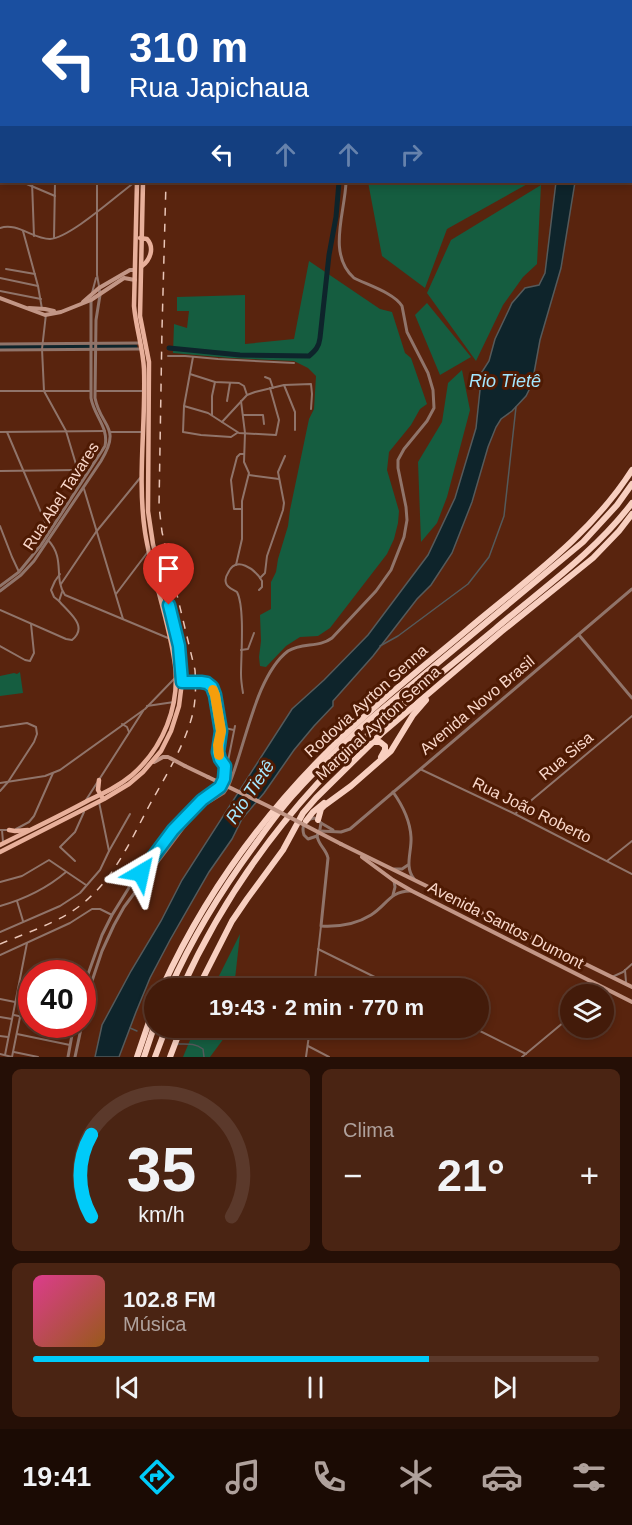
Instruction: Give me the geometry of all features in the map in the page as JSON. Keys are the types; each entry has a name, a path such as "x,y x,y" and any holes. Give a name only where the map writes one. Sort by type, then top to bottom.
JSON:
{"highway":[{"name":"Rodovia Ayrton Senna","path":"167,978 214,890 265,821 305,774 354,726 571,542 614,497 632,470"},
{"name":"Rodovia Ayrton Senna","path":"175,978 223,889 295,792 368,721 583,542 617,505 632,484"},
{"name":"Rodovia Ayrton Senna","path":"187,978 231,895 249,868 317,784 394,712 583,556 612,528 632,502"},
{"path":"465,654 525,609 538,603 595,556 632,514"},
{"name":"Marginal Ayrton Senna","path":"203,978 232,921 283,849 303,813 330,783 373,742 538,603"},
{"path":"320,821 321,809 391,751 413,715 436,689"},
{"path":"306,821 319,806 344,789 383,755 385,750 383,744 373,742"},
{"path":"140,1057 145,1038"},
{"path":"140,1057 147,1038"},
{"path":"140,1057 149,1038"},
{"path":"155,1057 162,1038"},
{"path":"170,1057 177,1038"}],"main road":[{"path":"136,183 142,266 140,316 149,374 147,499 149,523 179,646 184,682 176,717 148,766"},
{"path":"101,799 133,774 158,749 174,702 176,676 172,647 143,521 144,348 139,343 135,322 135,270 143,183"},
{"path":"139,238 148,240 151,248 149,259 142,266"},
{"path":"82,303 99,288 130,270 135,270"},
{"path":"135,270 141,279"},
{"path":"0,298 26,308 58,312 91,300 124,278 135,280"},
{"path":"170,639 179,646"},
{"path":"158,749 184,766 268,806 374,863"},
{"path":"2,844 101,799 129,784 160,758 169,758"},
{"path":"99,780 98,790 101,799"},
{"path":"0,852 84,806"},
{"path":"9,831 33,829"},
{"name":"Avenida Santos Dumont","path":"374,863 392,869 632,987"},
{"name":"Avenida Santos Dumont","path":"374,863 393,880 412,891 597,984"},
{"name":"Avenida Santos Dumont","path":"614,993 632,1002"}],"street":[{"path":"24,183 55,196"},
{"path":"32,183 34,236"},
{"path":"54,238 55,183"},
{"path":"97,183 97,275 100,295"},
{"path":"0,228 6,226 34,236 54,238 75,229 135,183"},
{"path":"96,969 123,907 190,819 206,804 224,793 228,787 267,676 282,657 293,648 321,644 332,638 383,582 391,570 404,537 407,512 398,460 432,413 433,390 428,373 407,332 400,303 391,296 354,278 345,269 339,245 346,183"},
{"path":"23,231 42,299 46,324 42,349 44,391 66,431 123,619"},
{"path":"6,269 35,274"},
{"path":"92,293 97,275"},
{"path":"0,278 38,286"},
{"path":"0,291 42,299"},
{"name":"Rua Abel Tavares","path":"0,591 25,570 48,540 84,488 109,444 108,432 93,408 94,314 92,293"},
{"name":"Rua Abel Tavares","path":"94,314 100,295"},
{"path":"0,344 43,343 144,348"},
{"path":"0,351 139,343"},
{"path":"168,356 294,363"},
{"path":"193,357 184,406 183,432 231,437 237,432"},
{"path":"190,374 215,382 239,383 244,386 247,395"},
{"path":"184,406 212,415 237,432 276,435 279,420 270,379 265,377"},
{"path":"212,415 215,382"},
{"path":"227,401 230,382"},
{"path":"222,422 247,395 284,385 311,384 311,409"},
{"path":"284,385 294,408 295,430"},
{"path":"0,391 144,391"},
{"path":"237,565 242,539 242,501 249,475 245,464 241,401"},
{"path":"243,415 263,415 264,424"},
{"path":"0,432 143,432"},
{"path":"7,432 50,532"},
{"name":"Rua Abel Tavares","path":"0,586 19,572 50,532 103,450 108,432"},
{"path":"242,509 234,509 231,480 237,457 244,454"},
{"path":"260,578 265,573 267,556 283,510 278,471 285,456"},
{"path":"0,471 77,470"},
{"path":"249,475 279,479"},
{"path":"61,584 96,532 142,476"},
{"path":"0,526 19,572"},
{"path":"48,540 58,555 62,592 59,602"},
{"path":"115,595 148,550"},
{"path":"243,693 240,598 237,592 228,587 225,582 230,569 237,565 249,567 260,578 262,583 260,590"},
{"path":"0,610 72,640 79,631 79,624 54,597 51,590 60,574"},
{"name":"Avenida Novo Brasil","path":"320,831 341,832 350,829 632,589"},
{"path":"62,592 170,639"},
{"path":"0,646 25,660 30,660 34,653 30,624"},
{"path":"242,650 248,649 255,633"},
{"path":"161,635 172,647"},
{"path":"579,635 632,698"},
{"path":"0,783 52,774 146,707 176,676"},
{"path":"184,682 201,682 210,685 215,695 220,727 218,752 225,766"},
{"path":"75,861 60,847 75,832 84,806 99,780 146,707 174,702"},
{"name":"Rua Sisa","path":"515,814 632,716"},
{"path":"0,727 31,724 36,727 37,734 34,742 0,791"},
{"path":"122,724 127,727 129,733"},
{"path":"92,960 112,915 130,886 173,830 202,800 221,786 235,726"},
{"path":"220,727 234,730"},
{"name":"Rua João Roberto","path":"420,769 515,814 632,874"},
{"path":"2,844 1,830 9,831 21,827 34,816 52,774"},
{"path":"393,792 405,813 410,829 411,845 408,865 415,881"},
{"path":"101,799 109,851"},
{"path":"0,932 65,904 75,897 100,870 130,814"},
{"path":"321,847 305,837 303,826 306,821 314,818 335,831"},
{"path":"315,978 328,862 327,855 318,843 320,821"},
{"path":"308,839 317,836"},
{"path":"607,861 632,841"},
{"path":"0,882 22,876 49,860 87,885"},
{"path":"392,869 402,869 408,865"},
{"path":"0,906 41,890 68,872"},
{"path":"321,926 355,923 371,915 387,903 392,896 395,887 393,880"},
{"path":"392,896 401,891 412,891"},
{"path":"17,901 24,922"},
{"path":"0,955 70,923 92,909 100,909 112,915"},
{"path":"5,1055 27,943"},
{"path":"318,949 377,978"},
{"path":"612,977 632,964"},
{"path":"625,970 626,984"},
{"path":"0,999 15,1002"},
{"path":"13,1015 18,1016"},
{"path":"0,1017 12,1020"},
{"path":"522,1057 560,1025"},
{"path":"0,1054 12,1057 18,1028"},
{"path":"17,1034 70,1045"},
{"path":"0,1036 8,1037"},
{"path":"489,1036 526,1054"},
{"path":"68,1057 71,1038"},
{"path":"75,1057 79,1038"},
{"path":"306,1057 309,1038"},
{"path":"308,1046 329,1057"},
{"path":"13,1052 38,1057"}],"green space":[{"path":"368,183 529,183 447,229 425,288 382,256"},
{"path":"541,185 537,264 523,277 503,305 476,361 427,293 451,240"},
{"path":"309,261 380,309 392,312 405,353 411,358 427,404 420,409 411,425 389,452 387,470 399,511 394,539 387,554 330,628 318,636 300,637 286,646 266,667 260,666 260,615 271,609 271,582 276,572 288,526 309,419 314,409 316,376 308,368 294,361 173,353 174,324 187,328 189,311 177,311 177,297 245,295 245,344 294,339"},
{"path":"427,303 471,357 440,375 415,315"},
{"path":"462,370 470,410 447,497 437,523 421,542 418,462 442,422 448,383"},
{"path":"20,672 23,693 0,696 0,676"},
{"path":"240,934 235,978 218,978"},
{"path":"191,1038 224,1038 210,1057 183,1057"}],"water":[{"name":"Rio Tietê","path":"556,183 575,183 561,268 540,340 532,384 526,396 501,419 496,427 472,502 452,553 431,585 333,701 333,706 294,750 264,793 242,819 232,839 209,872 150,978 144,978 144,993 119,1057 95,1057 102,1025 182,880 292,709 368,635 428,555 455,498 476,428 480,375 489,361 495,339 512,303 525,288 539,285 545,273"}],"waterway":[{"name":"Rio Tietê","path":"169,348 240,355 309,356 318,346 320,338 339,183"},
{"name":"Rio Tietê","path":"0,347 135,347"},
{"path":"380,646 398,636 468,584 489,557 504,516 516,407"},
{"path":"130,1028 137,1031"},
{"path":"178,1044 200,1047 203,1049 204,1057"}],"railway":[{"path":"0,944 47,925 69,913 99,888 123,855 167,775 193,714 195,670 162,532 159,506 166,183"}],"slow traffic":[{"path":"213,690 221,729 219,755"}],"route":[{"path":"141,873 173,830 202,800 221,786 225,773 225,766 218,752 221,731 215,695 212,687 207,683 182,682 179,646 169,605"}]}
